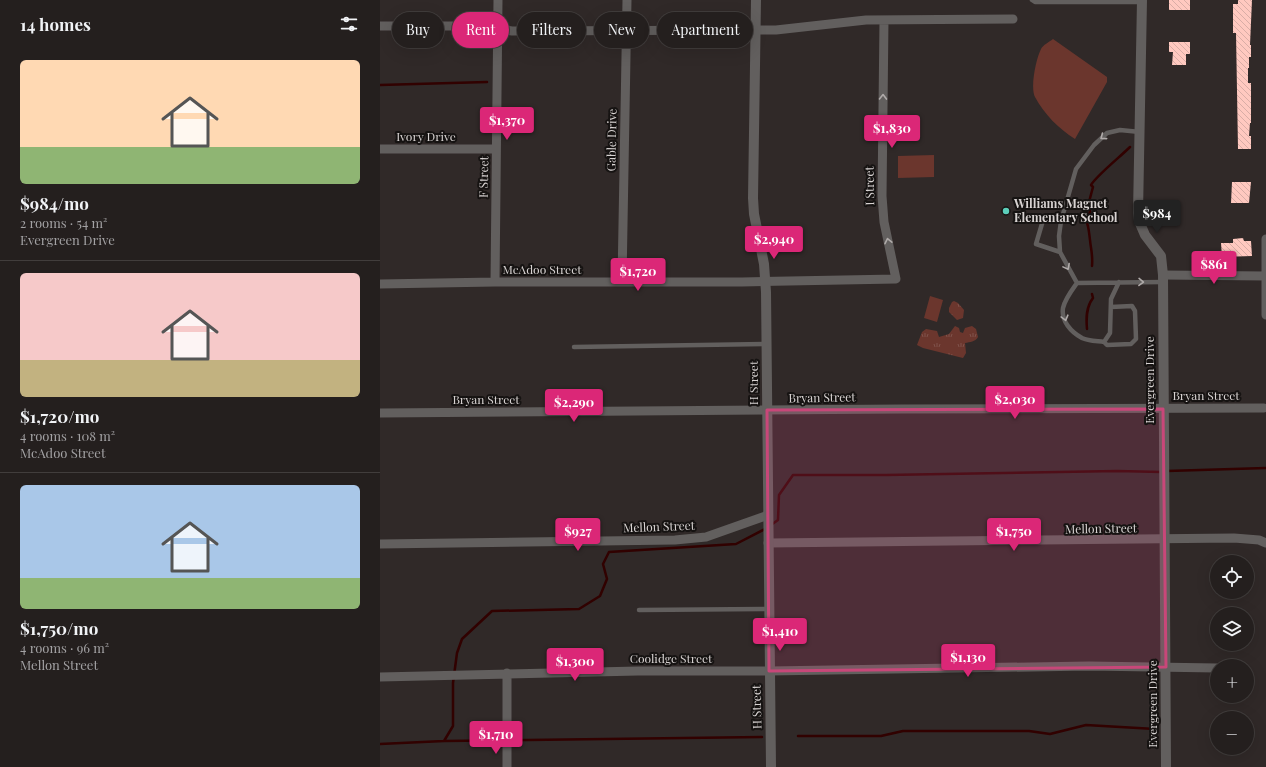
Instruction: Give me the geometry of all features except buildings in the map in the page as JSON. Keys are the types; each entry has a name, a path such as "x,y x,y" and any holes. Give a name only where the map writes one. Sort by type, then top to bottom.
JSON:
{"street":[{"name":"F Street","path":"498,0 498,12"},
{"name":"Gable Drive","path":"627,0 627,12"},
{"name":"H Street","path":"756,0 753,198 754,214 764,264 767,344 771,767"},
{"name":"Evergreen Drive","path":"1142,1 1139,221 1144,235 1161,256 1163,279 1166,767"},
{"path":"649,30 755,31 786,30 847,21 1013,19"},
{"name":"I Street","path":"884,20 882,196 884,222 896,279"},
{"path":"380,26 452,26"},
{"path":"509,30 594,30"},
{"name":"F Street","path":"495,282 498,48"},
{"name":"Gable Drive","path":"622,281 627,48"},
{"name":"Ivory Drive","path":"380,149 496,149"},
{"path":"1266,239 1266,315"},
{"path":"1163,279 1266,275"},
{"name":"McAdoo Street","path":"380,284 896,279"},
{"name":"Bryan Street","path":"380,413 1264,408"},
{"name":"Mellon Street","path":"380,544 698,539 768,518"},
{"name":"Mellon Street","path":"768,540 1165,540 1234,538 1259,540 1266,543"},
{"name":"Coolidge Street","path":"380,677 638,671 770,672 1089,666 1210,668"},
{"path":"507,673 507,767"}],"lane":[{"path":"1032,0 1035,2 1142,1"},
{"path":"1077,283 1060,252 1059,236 1076,169 1094,144 1112,131 1127,130 1140,132"},
{"path":"1060,252 1036,244 1044,217 1062,221"},
{"path":"1077,283 1163,279"},
{"path":"1104,342 1110,334 1111,299 1119,282"},
{"path":"1077,283 1069,294 1063,307 1064,319 1069,328 1082,338 1104,342 1107,345 1132,344 1136,339 1135,311 1132,306 1111,307"},
{"path":"574,347 767,344"},
{"path":"639,610 769,609"}],"highlighted area":[{"path":"1163,409 1166,667 769,671 767,410"}],"green space":[{"path":"1053,39 1107,77 1107,82 1075,139 1063,131 1047,115 1035,97 1033,87 1034,73 1039,54 1043,46"},
{"path":"934,155 934,177 898,178 898,156"},
{"path":"930,296 943,300 937,322 924,318"},
{"path":"954,301 964,310 963,318 957,320 949,312 949,308"},
{"path":"955,326 959,328 960,332 963,333 965,328 972,326 976,329 978,337 974,341 965,343 966,353 963,358 923,348 917,345 922,332 926,329 937,331 939,337 949,334"}],"waterway":[{"path":"380,85 487,82"},
{"path":"1092,266 1092,253 1086,220 1090,212 1089,202 1093,187 1091,185 1103,171 1130,147"},
{"path":"1087,329 1087,313 1093,298 1092,294"},
{"path":"1167,471 1266,468"},
{"path":"771,525 778,520 779,495 793,475 1117,471 1162,472"},
{"path":"380,744 444,741 453,726 453,683 457,653 462,639 492,611 579,609 600,596 607,579 603,564 609,552 736,544 765,529"},
{"path":"798,736 881,736 903,731 1029,731 1050,734 1086,725 1155,729"},
{"path":"444,741 762,737"}],"place":[{"name":"Williams Magnet Elementary School","path":"1006,211"}]}
